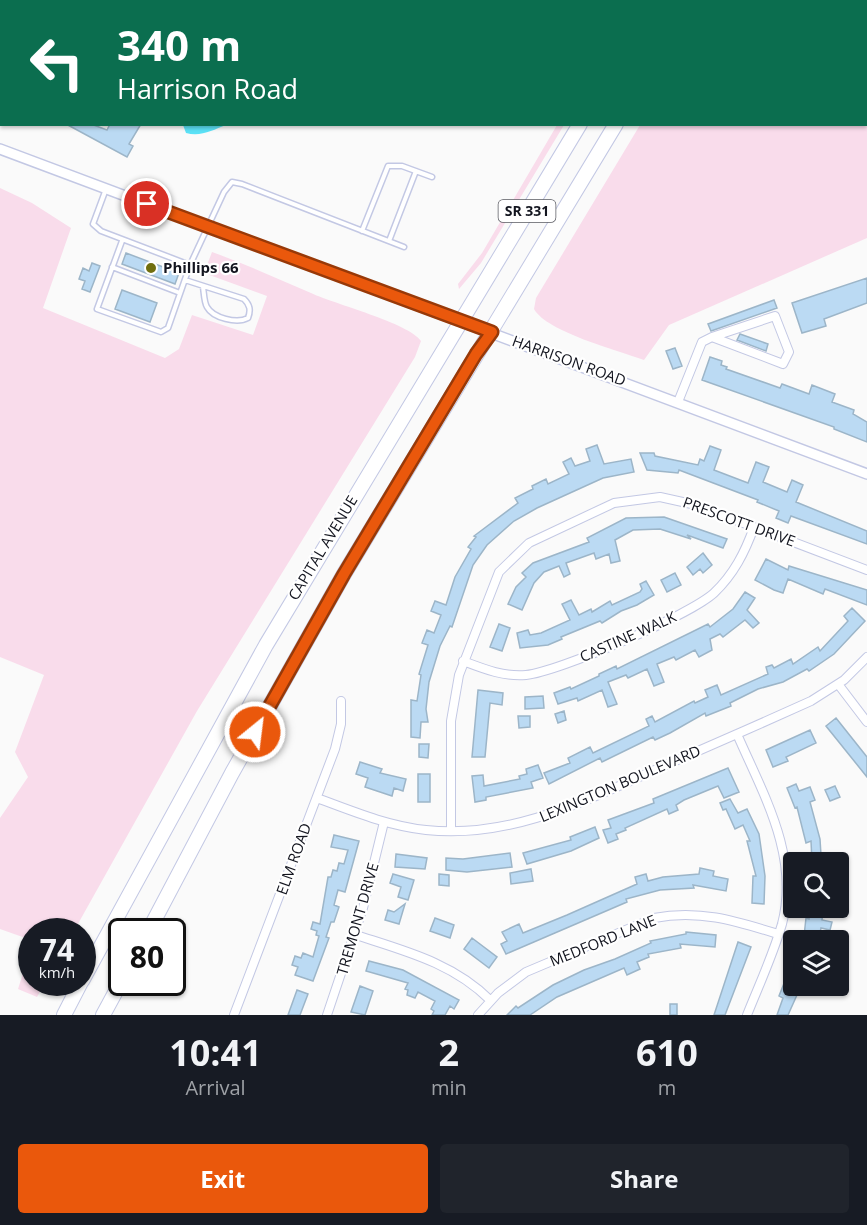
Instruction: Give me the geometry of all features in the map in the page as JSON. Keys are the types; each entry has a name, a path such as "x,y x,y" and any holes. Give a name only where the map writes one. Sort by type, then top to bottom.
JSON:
{"highway":[{"name":"CAPITAL AVENUE","path":"96,956 266,645 579,126"},
{"name":"SR 331","path":"155,918 232,773 339,584 615,126"},
{"name":"CAPITAL AVENUE","path":"64,1015 74,996"},
{"path":"103,1015 113,996"}],"street":[{"name":"HARRISON ROAD","path":"0,149 867,474"},
{"path":"678,402 702,342 712,337 775,316 789,352 783,364 712,337"},
{"name":"PRESCOTT DRIVE","path":"451,831 451,721 455,692 464,661 499,572 519,550 555,529 614,502 644,497 680,500 867,570"},
{"name":"CASTINE WALK","path":"464,661 510,675 539,673 568,663 688,610 713,594 731,574 743,554 754,527"},
{"name":"LEXINGTON BOULEVARD","path":"317,798 384,822 427,830 476,830 540,818 584,802 811,700 838,684 867,657"},
{"path":"838,684 867,722"},
{"name":"ELM ROAD","path":"234,1015 335,749 341,724 341,701"},
{"path":"737,734 772,814 784,853 787,878 786,902 778,934 747,1015"},
{"name":"TREMONT DRIVE","path":"327,1015 356,935 384,822"},
{"name":"MEDFORD LANE","path":"478,1015 490,1000 526,972 654,918 672,915 711,915 778,934"},
{"path":"356,935 437,962 467,980 490,1000"}],"lane":[{"path":"362,231 388,166 393,164 432,177"},
{"path":"389,241 416,171"},
{"path":"122,241 97,309 161,332 168,328 190,265 224,192 232,182 404,247"},
{"path":"106,188 93,224 101,231 122,241 190,265"},
{"path":"112,267 180,293"},
{"path":"185,280 244,299 249,304 248,318 234,321 214,314 207,308 203,287"}],"shaded area":[{"path":"556,126 563,126 481,263 459,289 458,284 482,253"},
{"path":"639,126 867,126 867,238 669,325 644,360 567,333 553,325 534,309 536,298"},
{"path":"0,188 32,203 71,228 43,308 165,358 179,349 192,315 253,335 267,296 204,273 212,252 402,327 421,341 415,357 197,711 81,918 18,918 18,935 0,929 0,818 28,777 15,752 44,675 0,657"}],"water":[{"path":"184,126 223,126 197,134 186,133"}],"building":[{"path":"70,126 96,126 107,130 109,126 140,126 129,144 133,146 127,157"},
{"name":"Phillips 66","path":"126,253 179,273 175,284 122,264"},
{"path":"92,263 100,266 90,292 82,289 85,281 79,279 83,268 89,271"},
{"path":"867,278 867,303 824,319 826,326 802,333 792,303"},
{"path":"122,290 157,303 150,322 115,309"},
{"path":"774,300 777,308 711,331 708,324"},
{"path":"740,334 768,344 766,351 737,340"},
{"path":"675,348 682,366 673,369 666,351"},
{"path":"710,357 722,361 721,365 727,367 726,369 780,388 782,384 809,394 812,385 835,394 832,402 854,410 853,414 867,422 867,442 834,429 834,427 702,380"},
{"path":"597,445 604,464 631,459 634,472 603,478 537,508 514,521 487,545 473,565 452,627 450,626 440,646 429,682 426,709 428,722 421,722 420,738 411,737 411,700 417,701 421,675 419,674 428,645 422,643 427,630 434,633 441,615 431,611 435,601 446,605 455,577 471,549 468,547 476,537 474,536 518,503 515,498 533,489 532,486 546,479 548,484 569,474 563,462 571,458 575,466 590,461 586,449"},
{"path":"710,446 721,450 714,470 748,483 756,462 769,467 763,482 787,492 792,480 803,485 796,502 867,531 867,544 791,516 788,523 776,518 779,511 757,502 758,500 679,470 678,473 647,470 640,453 654,453 655,456 698,465 700,459 704,461"},
{"path":"664,517 727,539 723,548 687,535 691,539 660,529 633,530 615,540 620,561 611,563 609,554 596,559 594,553 566,563 570,574 564,577 559,566 544,572 534,583 522,610 508,604 516,587 526,577 522,573 533,563 589,542 587,538 626,518"},
{"path":"703,553 712,565 703,573 700,569 693,575 687,567"},
{"path":"766,559 788,570 789,566 867,590 867,605 825,589 823,594 788,579 783,593 774,590 755,580"},
{"path":"675,573 681,585 667,592 661,580"},
{"path":"646,581 654,595 637,605 621,611 602,623 600,621 561,637 562,639 548,645 520,648 517,633 528,630 530,635 541,633 570,620 562,604 571,600 579,615 591,609 592,612 610,601 612,605 640,592 642,589 640,584"},
{"path":"745,592 755,598 747,610 759,623 753,628 745,620 723,637 720,634 710,639 712,650 699,657 695,650 676,660 674,657 657,664 664,682 654,686 647,669 628,678 626,675 608,682 617,704 608,707 602,690 578,701 577,698 558,704 554,693 570,687 571,689 616,666 617,669 708,624 710,627 733,609"},
{"path":"852,608 865,621 834,654 809,671 807,669 783,682 758,689 730,703 731,706 706,716 705,713 670,733 655,740 653,737 602,762 600,758 549,784 544,773 570,763 568,758 590,747 593,753 649,726 646,719 652,716 655,722 694,701 695,703 708,697 705,690 717,685 721,695 768,674 766,667 772,665 774,668 791,659 793,664 818,647 820,651 848,621 844,616"},
{"path":"499,624 510,628 502,651 490,647"},
{"path":"478,690 503,693 502,705 490,703 485,757 472,757"},
{"path":"543,696 544,708 525,709 525,697"},
{"path":"564,711 566,720 558,723 555,714"},
{"path":"518,716 530,716 530,727 519,728"},
{"path":"836,718 867,757 867,777 826,726"},
{"path":"810,730 816,743 786,757 788,761 773,767 766,750"},
{"path":"419,744 429,744 428,758 419,757"},
{"path":"360,762 382,769 380,773 406,779 403,791 394,788 392,796 365,787 368,778 356,774"},
{"path":"538,765 543,778 531,782 533,788 486,797 486,800 475,802 472,776 483,775 484,786 520,779 519,776 527,774 526,769"},
{"path":"728,768 739,792 724,798 718,786 684,800 676,805 678,810 669,814 667,809 625,828 626,830 616,834 618,839 608,843 603,830 611,828 608,820 654,803 653,799"},
{"path":"418,774 430,774 430,802 418,802"},
{"path":"796,784 799,791 810,787 815,800 810,802 820,839 821,852 812,852 811,841 806,843 797,807 795,808 787,788"},
{"path":"835,786 840,797 830,801 825,790"},
{"path":"730,799 738,813 747,809 759,834 765,876 764,904 752,903 753,876 756,876 747,841 750,841 743,825 735,829 726,809 723,810 720,803"},
{"path":"595,827 599,838 571,851 527,864 523,853 571,840 570,837"},
{"path":"334,835 359,841 345,892 338,890 334,905 339,907 334,922 331,922 326,937 329,938 313,981 295,975 298,967 292,965 295,956 301,958 303,953 313,957 319,936 316,935 317,931 311,929 313,922 320,924 328,877 331,877 333,870 337,871 339,863 344,864 348,850 331,847"},
{"path":"510,853 512,867 467,872 446,870 446,858 463,859"},
{"path":"396,854 427,858 425,869 395,867"},
{"path":"700,868 714,871 713,876 728,879 726,891 693,885 694,888 660,890 626,899 627,902 506,954 501,944 507,941 502,932 519,924 523,933 567,915 637,884 635,877 646,874 648,881 663,877 699,874"},
{"path":"531,869 533,881 511,884 510,873"},
{"path":"393,874 414,880 408,900 398,897 401,887 390,883"},
{"path":"439,874 449,875 449,886 439,885"},
{"path":"405,904 399,924 385,920 388,910 394,912"},
{"path":"435,918 454,925 450,938 430,931"},
{"path":"806,918 822,918 822,920 832,922 830,930 821,928 821,930 805,930"},
{"path":"686,932 716,935 715,947 680,944 681,948 648,954 649,957 637,962 640,969 627,975 624,968 557,997 530,1015 507,1015 516,1006 518,1008 553,985 584,970 615,959 651,943 650,941 686,934"},
{"path":"472,938 497,957 489,968 464,949"},
{"path":"738,942 751,947 725,1015 714,1015"},
{"path":"369,961 403,970 459,1000 454,1009 450,1006 445,1015 432,1015 434,1011 431,1009 435,1001 418,992 415,998 407,995 408,990 405,989 408,983 366,971"},
{"path":"360,986 373,991 365,1015 351,1012"},
{"path":"783,986 783,996 797,996 788,1015 777,1015 783,998 779,996"},
{"path":"297,990 308,994 300,1015 288,1015"},
{"path":"670,1004 677,1004 677,1015 670,1015"}],"place":[{"name":"Phillips 66","path":"151,268"}],"route":[{"path":"147,204 492,332 476,354 344,574 255,732"}]}
